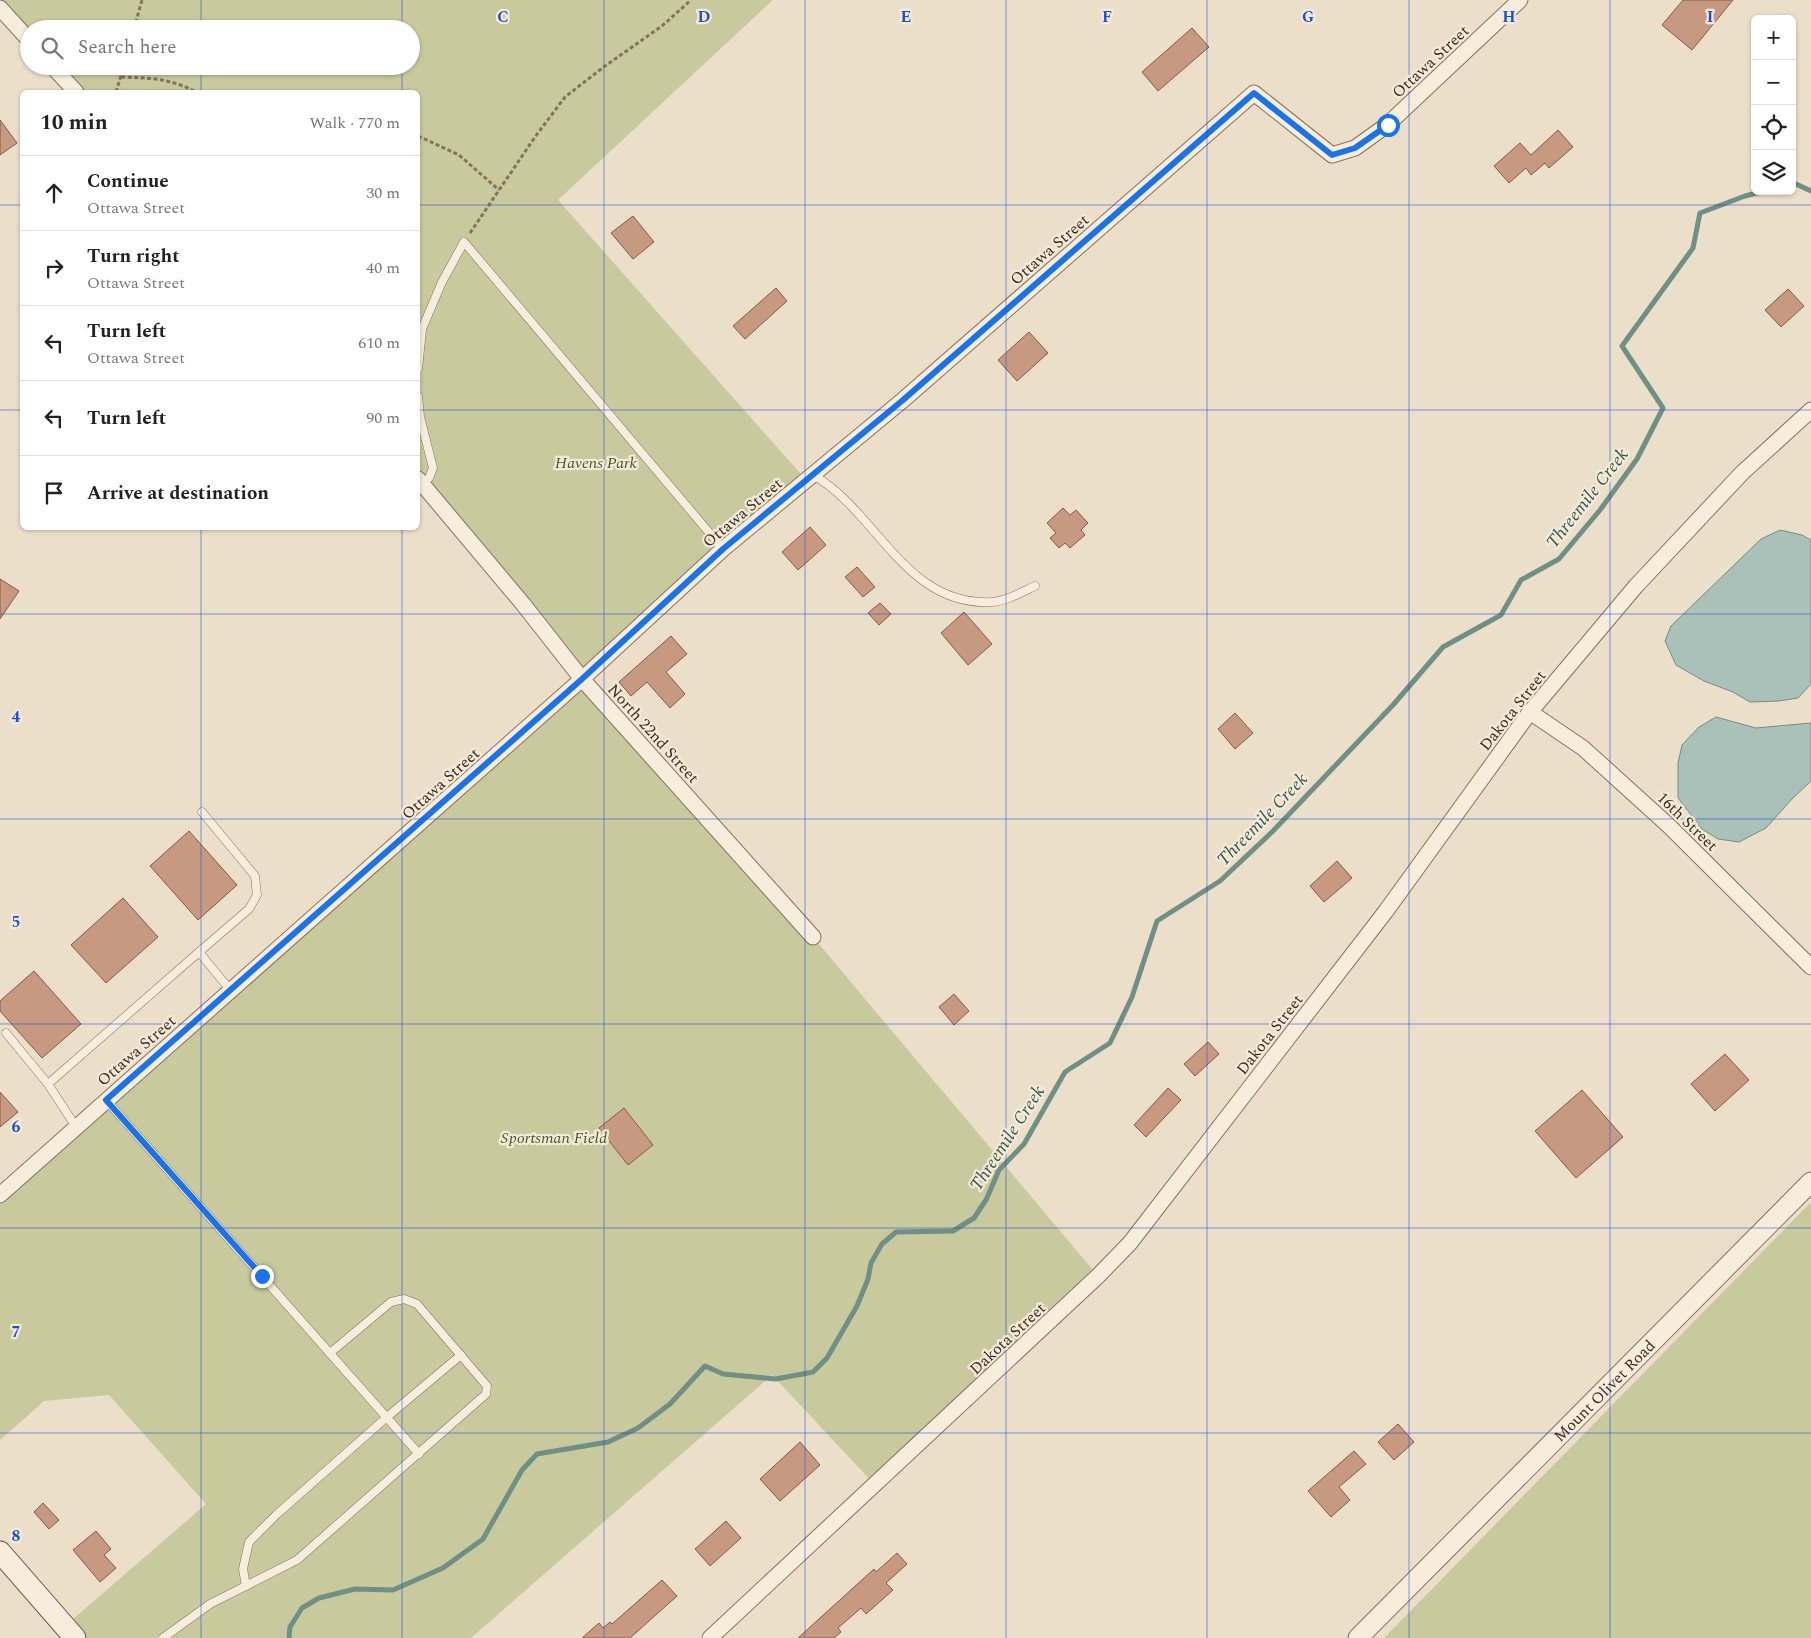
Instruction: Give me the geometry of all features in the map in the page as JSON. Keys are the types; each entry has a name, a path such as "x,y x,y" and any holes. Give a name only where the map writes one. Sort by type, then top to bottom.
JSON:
{"main road":[{"path":"0,1552 75,1638"}],"street":[{"name":"Ottawa Street","path":"0,1195 582,679 723,549 910,394 1254,93 1332,155 1355,148 1388,125 1520,0"},
{"path":"0,8 20,30"},
{"path":"60,75 74,90"},
{"name":"Dakota Street","path":"710,1638 1026,1344 1130,1243 1380,919 1530,712 1636,586 1742,473 1811,410"},
{"name":"North 22nd Street","path":"420,481 524,604 582,679 813,936"},
{"name":"16th Street","path":"1530,712 1583,748 1668,825 1811,967"},
{"name":"Mount Olivet Road","path":"1358,1638 1811,1182"}],"lane":[{"path":"420,349 422,329 442,282 464,242 723,549"},
{"path":"420,417 433,468 428,478 420,481"},
{"path":"813,475 839,493 909,570 938,589 969,600 992,602 1009,598 1035,586"},
{"path":"48,1084 250,910 258,895 254,876 202,812"},
{"path":"199,952 231,990"},
{"path":"6,1033 48,1084 76,1127"},
{"path":"106,1100 419,1454"},
{"path":"163,1638 210,1604 297,1560 486,1394 487,1386 417,1304 404,1299 391,1302 330,1353"},
{"path":"246,1586 242,1569 249,1542 276,1515 461,1355"}],"path":[{"path":"136,20 142,0"},
{"path":"464,242 565,97 662,26 691,0"},
{"path":"117,90 121,76 160,79 179,83 192,90"},
{"path":"420,137 459,155 499,190"}],"green space":[{"name":"Sportsman Field","path":"0,0 773,0 558,200 807,481 583,679 813,937 1098,1276 876,1486 772,1375 471,1638 75,1638 65,1626 206,1504 109,1395 44,1401 0,1440 0,1195 582,679 420,479 420,90 74,90 60,75 420,75 420,20 20,20 20,22 0,8"},
{"path":"1811,1202 1811,1638 1384,1638"}],"shaded area":[{"path":"1780,530 1802,535 1811,540 1811,684 1798,698 1750,702 1733,692 1704,681 1676,665 1665,641 1671,626 1761,539"},
{"path":"1716,717 1756,728 1811,723 1811,781 1766,828 1739,842 1718,839 1702,829 1678,798 1678,763 1682,745 1699,727"}],"building":[{"path":"1683,0 1733,0 1692,50 1662,25"},
{"path":"1192,28 1209,47 1158,91 1142,72"},
{"path":"0,120 17,143 0,155"},
{"path":"1558,130 1573,147 1549,168 1545,163 1531,175 1526,168 1509,183 1494,166 1520,143 1531,155"},
{"path":"633,216 654,242 633,259 611,233"},
{"path":"776,288 787,301 745,339 733,326"},
{"path":"1788,289 1804,306 1781,327 1765,310"},
{"path":"1029,332 1048,353 1017,381 998,360"},
{"path":"1063,508 1070,515 1076,510 1088,523 1081,530 1085,535 1070,548 1065,543 1059,548 1050,538 1056,533 1047,523"},
{"path":"810,527 826,545 798,570 782,552"},
{"path":"857,567 875,587 863,597 845,577"},
{"path":"0,579 19,591 0,619"},
{"path":"880,603 891,614 879,625 868,613"},
{"path":"964,612 992,644 968,665 941,633"},
{"path":"671,636 687,654 666,672 685,694 670,708 647,682 631,696 619,682"},
{"path":"1235,713 1253,733 1235,749 1218,729"},
{"path":"189,831 237,885 198,920 150,866"},
{"path":"1337,861 1352,878 1324,902 1310,886"},
{"path":"123,898 158,937 106,983 71,945"},
{"path":"34,971 81,1024 42,1058 0,1011 0,1001"},
{"path":"954,994 969,1011 954,1025 939,1007"},
{"path":"1208,1042 1219,1054 1195,1076 1184,1064"},
{"path":"1725,1054 1749,1080 1715,1111 1691,1084"},
{"path":"1168,1088 1181,1100 1146,1137 1134,1125"},
{"path":"1582,1090 1623,1137 1576,1178 1535,1131"},
{"path":"0,1092 18,1112 0,1127"},
{"path":"624,1108 653,1145 628,1165 599,1128"},
{"path":"1398,1424 1414,1442 1394,1460 1378,1442"},
{"path":"800,1442 820,1465 780,1501 760,1479"},
{"path":"1354,1451 1366,1464 1339,1487 1350,1500 1331,1517 1308,1491"},
{"path":"43,1503 59,1520 49,1529 34,1512"},
{"path":"726,1521 741,1538 710,1566 695,1549"},
{"path":"96,1531 111,1549 104,1555 116,1568 100,1582 73,1550"},
{"path":"897,1553 907,1564 886,1583 893,1590 866,1614 861,1608 838,1628 841,1632 834,1638 798,1638 874,1569 876,1572"},
{"path":"662,1580 677,1596 630,1638 582,1638 599,1623 603,1628 610,1622 612,1624"}],"waterway":[{"name":"Threemile Creek","path":"1796,184 1811,191"},
{"name":"Threemile Creek","path":"289,1638 290,1627 302,1608 319,1598 355,1589 393,1590 443,1568 483,1539 522,1470 537,1454 608,1442 638,1428 670,1404 705,1366 723,1374 776,1379 813,1372 827,1358 857,1306 868,1279 871,1263 882,1244 896,1232 953,1231 974,1218 986,1200 999,1170 1024,1144 1065,1072 1110,1043 1132,997 1157,921 1220,881 1273,831 1393,705 1443,647 1501,615 1521,580 1559,559 1600,510 1637,459 1663,408 1622,346 1693,248 1700,213 1751,194"}],"route":[{"path":"262,1276 106,1100 336,899 582,679 723,549 903,400 1254,93 1332,155 1355,148 1388,125"}],"park label":[{"name":"Havens Park","path":"596,462"}]}
